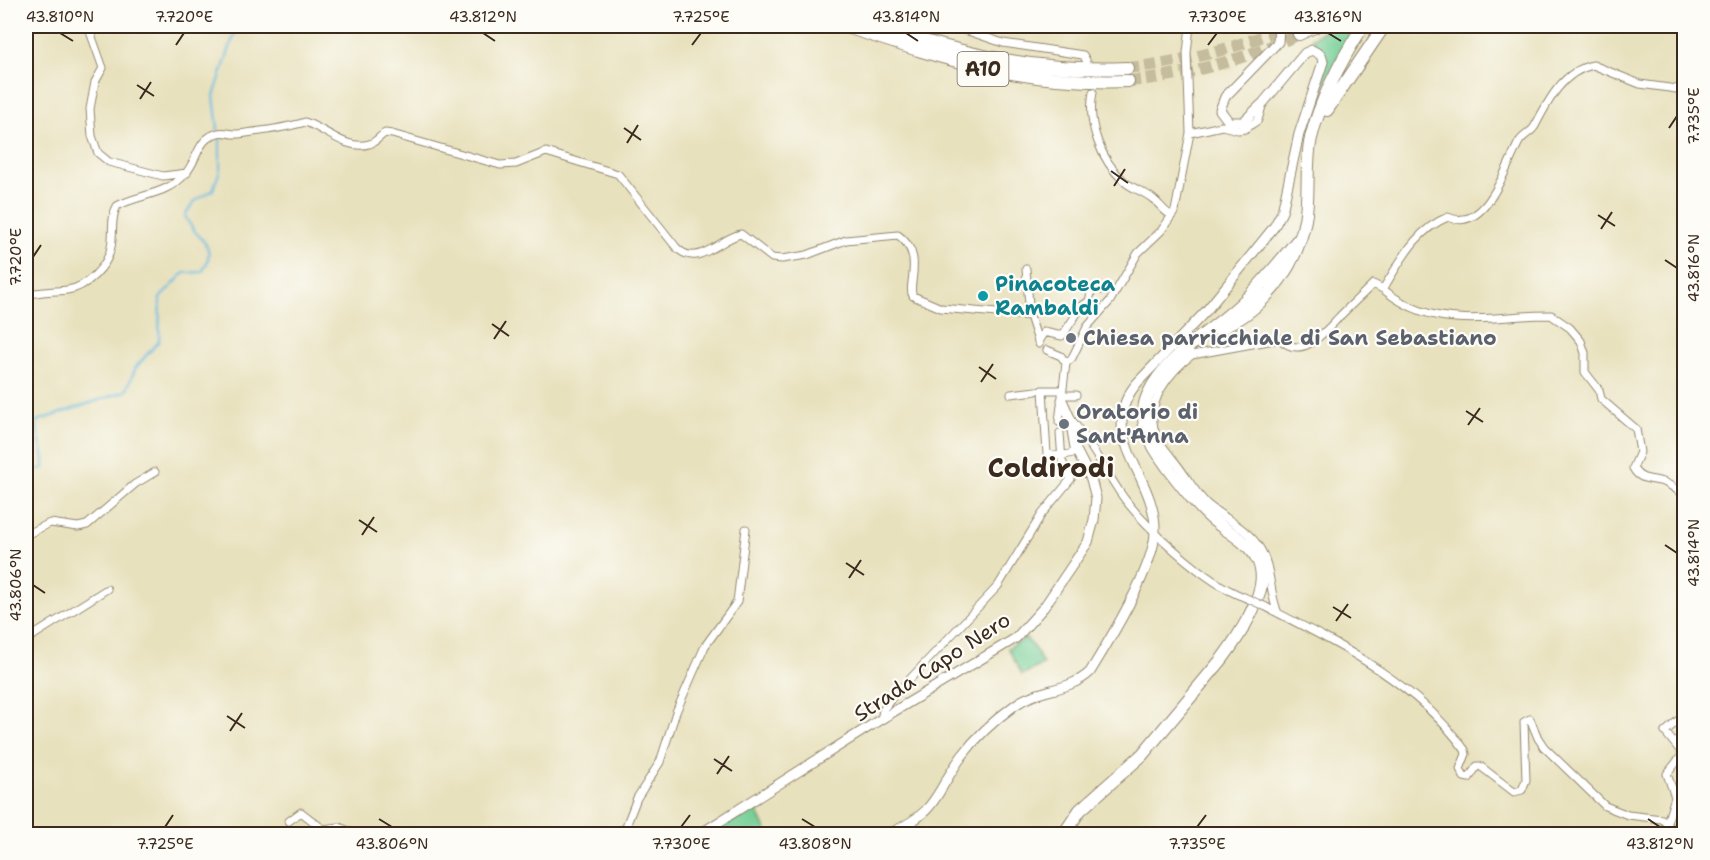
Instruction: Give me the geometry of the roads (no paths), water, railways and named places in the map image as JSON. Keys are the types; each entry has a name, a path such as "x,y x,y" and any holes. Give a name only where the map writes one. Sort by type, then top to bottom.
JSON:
{"highway":[{"name":"A10","path":"844,26 932,54 1007,74 1056,81 1128,75 1028,65 965,53 875,26"},
{"path":"1299,34 1316,26"},
{"path":"1064,834 1080,810 1142,756 1222,659 1248,616 1262,585 1261,568 1254,552 1196,502 1147,430 1144,411 1153,386 1181,354 1202,336 1248,314 1287,270 1295,255 1305,220 1311,138 1328,90 1363,26"},
{"path":"1328,90 1374,26"},
{"path":"1311,138 1338,91 1384,26"}],"main road":[{"path":"889,834 922,816 939,796 970,745 1016,704 1080,682 1090,672 1150,558 1156,530 1153,510 1125,445 1120,414 1126,394 1246,265 1282,212 1299,134 1323,62 1319,52 1312,50 1305,53 1263,103 1238,123 1225,119 1220,110 1222,101 1278,42 1279,26"},
{"name":"Strada Capo Nero","path":"700,834 1016,638 1044,607 1088,542 1094,520 1096,498 1091,479 1077,452 1070,418 1062,395"}],"street":[{"path":"88,26 103,68 95,82 90,109 92,136 98,153 109,162 163,176 187,173"},
{"path":"953,26 1003,43 1083,55 1086,60"},
{"path":"1059,422 1066,363 1087,327 1110,301 1114,291 1136,262 1138,254 1161,231 1177,205 1190,133 1187,54 1190,26"},
{"path":"1383,289 1407,250 1432,225 1448,217 1459,221 1467,220 1478,212 1502,182 1521,138 1533,130 1551,96 1567,78 1593,65 1640,84 1684,90"},
{"path":"1093,92 1092,128 1097,142 1125,182 1155,199 1171,215"},
{"path":"1190,133 1222,126 1238,130 1245,129 1258,120 1263,103"},
{"path":"26,295 46,290 67,290 78,287 91,279 109,256 117,206 153,195 178,181 187,173 200,145 210,136 223,131 237,134 254,130 278,130 305,122 337,139 361,144 372,143 385,133 500,165 516,164 546,152 579,164 618,174 682,253 704,253 741,234 765,254 782,259 807,255 846,240 898,236 911,252 915,267 911,290 913,296 941,308 1030,316"},
{"path":"1026,269 1030,316 1042,346 1061,356 1066,363"},
{"path":"1278,613 1271,597 1269,578 1260,548 1250,537 1206,503 1160,442 1154,429 1152,411 1159,393 1173,370 1189,354 1280,339 1287,346 1303,346 1322,336 1373,284 1414,310 1430,316 1456,319 1551,315 1560,320 1581,341 1585,353 1585,372 1599,390 1601,399 1636,429 1640,452 1633,468 1636,473 1641,478 1665,482 1684,495"},
{"path":"1042,346 1044,332 1062,336 1082,306 1089,301 1092,289 1114,291"},
{"path":"1165,354 1176,346"},
{"path":"1040,390 1047,453 1061,456 1077,452"},
{"path":"1011,394 1040,390 1062,395 1076,395"},
{"path":"1070,418 1113,478 1119,491 1200,572 1229,592 1264,606 1363,658 1431,710 1465,750 1466,754 1460,769 1464,777 1469,778 1477,766 1480,766 1509,789 1517,792 1522,789 1526,780 1524,722 1530,719 1544,747 1601,803 1619,812 1655,817 1667,823 1677,834"},
{"path":"881,720 883,710 891,699 998,585 1042,514 1068,485 1071,479 1070,472 1061,456 1060,433"},
{"path":"26,535 50,523 78,527 87,525 135,484 155,472"},
{"path":"623,834 637,798 660,762 676,712 705,646 737,602 746,529"},
{"path":"26,640 107,589"},
{"path":"1667,823 1675,797 1668,772 1683,754 1665,732 1684,715"},
{"path":"289,821 301,812 322,829 339,827 356,834"}],"waterway":[{"path":"218,130 214,96 234,35 242,26"},
{"path":"26,472 44,468 37,421 126,391 136,367 159,341 160,298 184,273 202,272 209,254 207,247 189,224 185,215 195,201 213,190 220,170 220,135"}],"tunnel":[{"path":"1127,68 1209,53 1288,26"},
{"path":"1128,81 1173,75 1215,65 1299,34"}],"place":[{"name":"Pinacoteca Rambaldi","path":"983,296"},
{"name":"Chiesa parricchiale di San Sebastiano","path":"1071,338"},
{"name":"Oratorio di Sant'Anna","path":"1064,424"}],"district":[{"name":"Coldirodi","path":"1051,467"}]}
